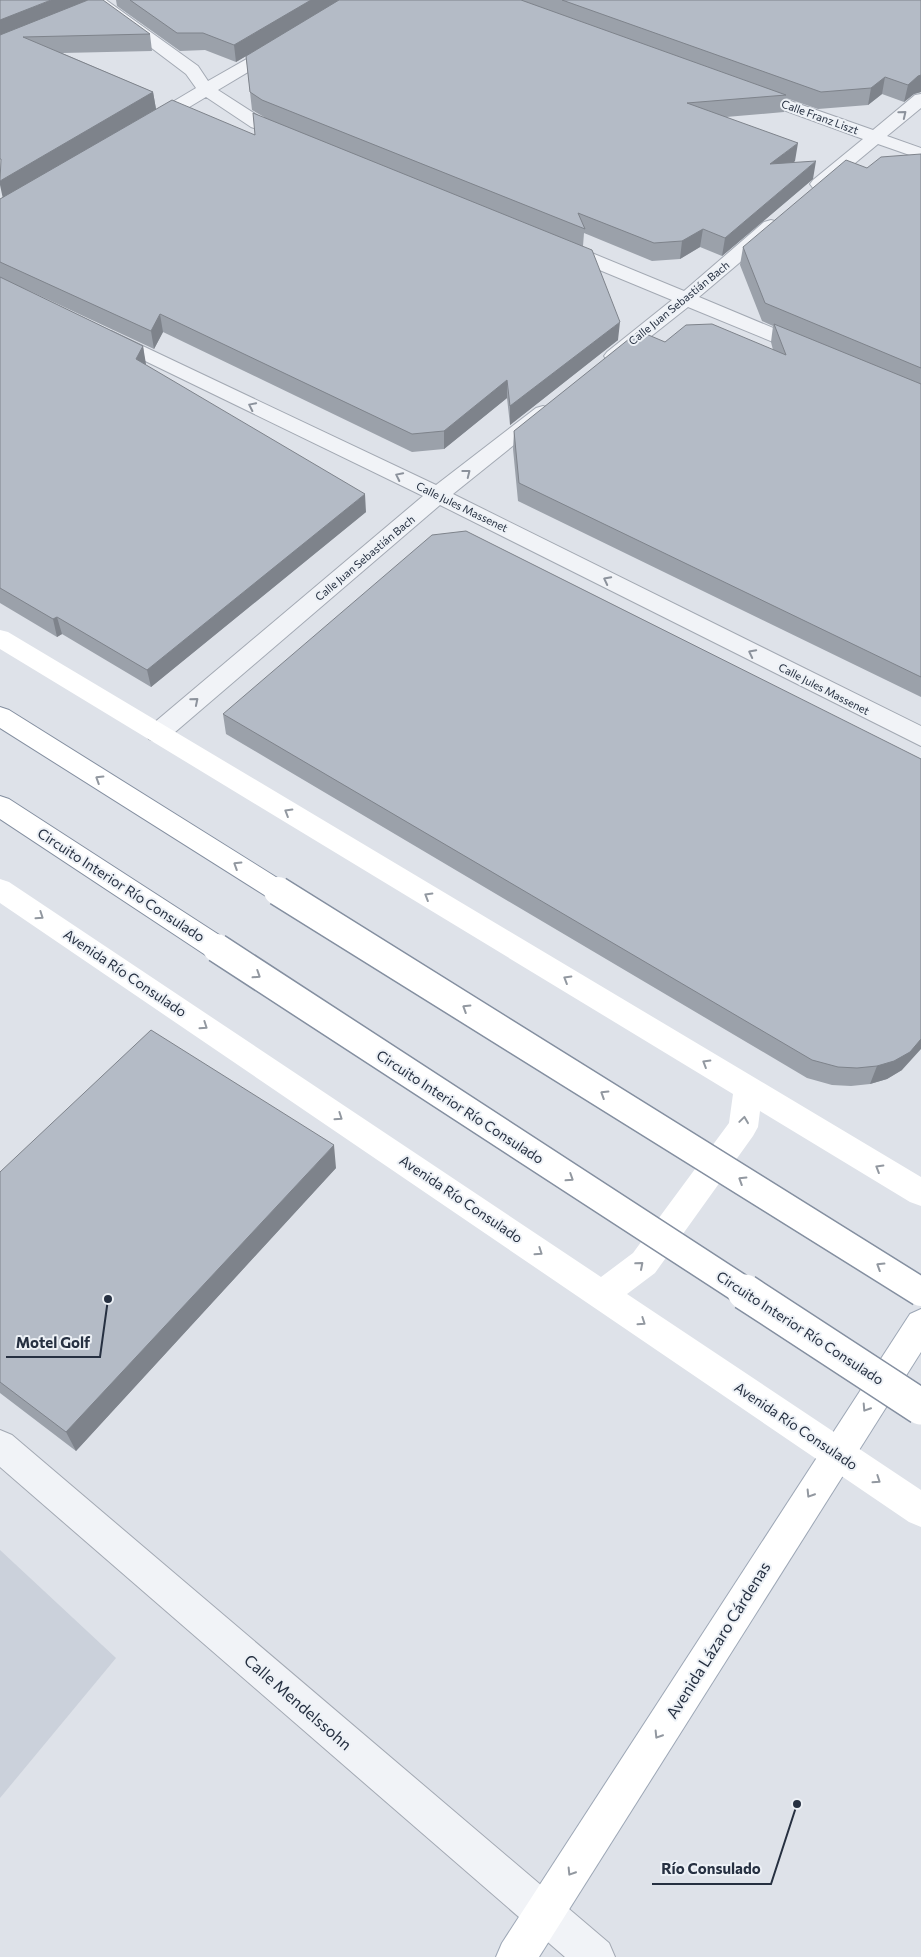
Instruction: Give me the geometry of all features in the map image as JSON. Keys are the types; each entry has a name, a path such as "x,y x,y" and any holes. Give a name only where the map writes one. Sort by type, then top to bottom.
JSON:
{"main road":[{"path":"0,638 921,1193"},
{"path":"0,716 921,1292"},
{"name":"Circuito Interior Río Consulado","path":"0,806 921,1407"},
{"name":"Avenida Río Consulado","path":"0,889 921,1510"},
{"path":"602,1295 644,1263 743,1128 748,1088"},
{"name":"Avenida Lázaro Cárdenas","path":"516,1957 836,1453 921,1324"}],"street":[{"path":"100,4 192,70 206,90 258,123 303,142"},
{"path":"138,130 290,40"},
{"name":"Calle Franz Liszt","path":"735,86 921,154"},
{"path":"807,195 874,136 921,99"},
{"name":"Calle Juan Sebastián Bach","path":"602,366 687,298 784,214"},
{"path":"550,242 822,355"},
{"name":"Calle Jules Massenet","path":"90,327 438,495 921,737"},
{"name":"Calle Juan Sebastián Bach","path":"158,733 438,495 555,403"},
{"name":"Calle Mendelssohn","path":"0,1446 595,1957"}],"shaded area":[{"path":"0,1550 116,1658 0,1798"}],"building":[{"path":"0,0 51,0 0,20"},
{"path":"88,0 103,0 150,34 23,37 153,92 0,181 0,35"},
{"path":"130,0 311,0 234,45 203,33 177,33"},
{"path":"339,0 521,0 786,95 687,103 798,143 770,164 816,161 725,238 703,229 682,241 654,243 578,213 585,229 262,100 250,92 246,56"},
{"path":"562,0 921,0 921,75 908,85 885,77 871,88 821,92"},
{"path":"172,100 255,135 253,113 592,250 620,322 510,406 507,380 444,431 412,434 160,314 151,331 0,262 0,199"},
{"path":"921,154 921,368 765,303 743,247 846,160 867,168 881,157"},
{"path":"0,277 143,346 136,359 365,494 147,670 57,617 53,619 0,588"},
{"path":"712,324 786,355 774,324 921,384 921,677 519,483 514,431 639,331 665,342 686,325"},
{"path":"466,531 921,759 921,1039 910,1052 894,1061 877,1066 857,1068 838,1067 812,1060 223,714 432,535"},
{"path":"151,1030 334,1145 66,1432 0,1382 0,1172"}],"place":[{"name":"Motel Golf","path":"108,1299"},
{"name":"Río Consulado","path":"797,1804"}]}
